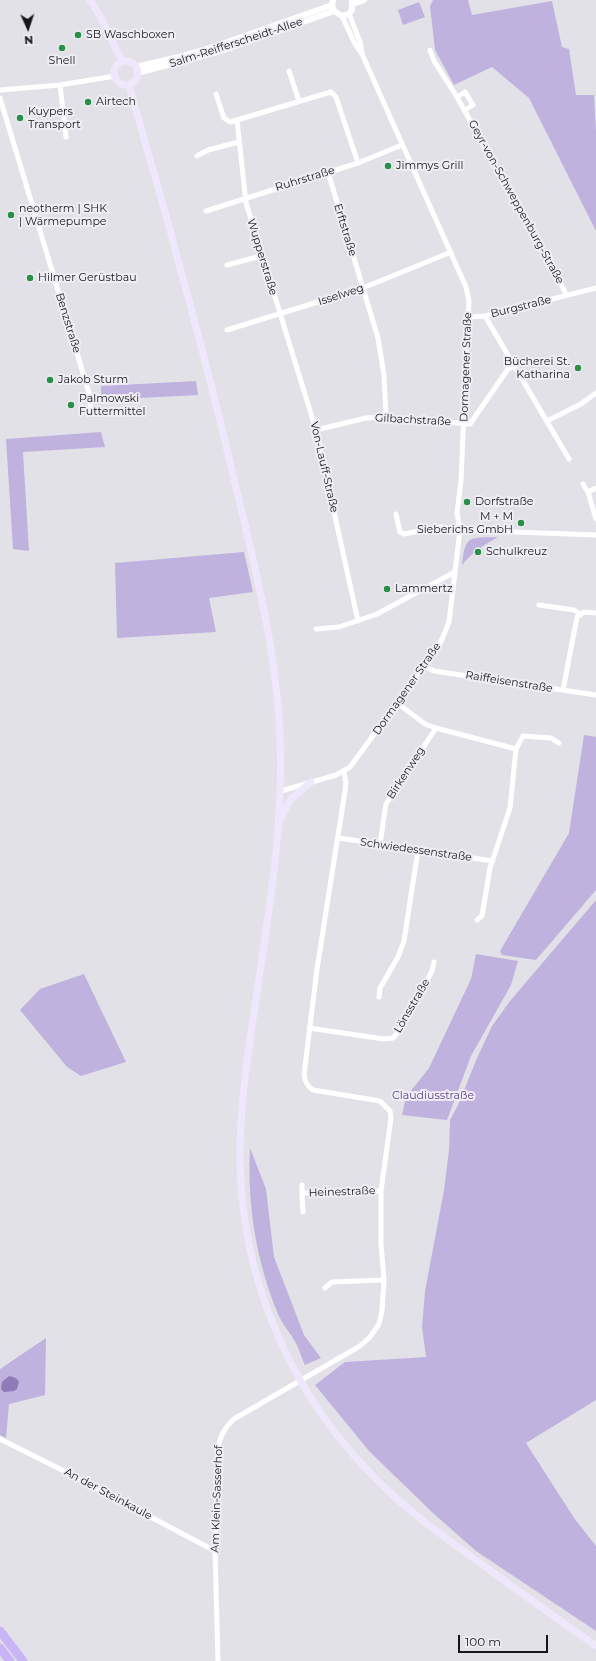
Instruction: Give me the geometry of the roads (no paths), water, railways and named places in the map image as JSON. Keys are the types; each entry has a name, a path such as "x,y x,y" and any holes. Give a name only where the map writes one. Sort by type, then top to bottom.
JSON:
{"highway":[{"path":"0,1631 23,1661"},
{"path":"0,1648 10,1661"}],"main road":[{"path":"90,0 100,16 122,62"},
{"path":"122,62 130,62 137,70 133,83 129,85 123,85 115,76 116,67 122,62"},
{"path":"129,85 194,318 230,460 269,631 276,688 279,722 280,791 278,824 268,920 241,1122 241,1177 248,1241 262,1294 276,1329 300,1380 341,1440 377,1480 394,1496 446,1538 596,1646"},
{"path":"278,824 291,799 311,782"}],"street":[{"path":"342,16 349,14 352,10 352,2 364,0"},
{"path":"333,6 342,16 355,44 362,54 451,252"},
{"name":"Salm-Reifferscheidt-Allee","path":"137,70 221,51 333,6"},
{"path":"349,14 360,42 362,54"},
{"name":"Geyr-von-Schweppenburg-Straße","path":"430,50 434,61 465,110 553,268 566,295"},
{"path":"289,71 299,101"},
{"path":"0,90 60,85 115,76"},
{"path":"60,85 66,137"},
{"name":"Geyr-von-Schweppenburg-Straße","path":"457,97 466,92 473,105 465,110"},
{"path":"216,94 224,118 230,122 326,93 334,94 358,163"},
{"name":"Benzstraße","path":"0,98 89,393 91,410"},
{"name":"Wupperstraße","path":"237,120 245,198 261,256 280,315"},
{"path":"197,156 208,150 239,142"},
{"name":"Ruhrstraße","path":"206,211 358,163 402,145"},
{"name":"Erftstraße","path":"328,172 378,338 384,375 386,417"},
{"name":"Isselweg","path":"227,330 280,315 363,288 451,252"},
{"name":"Dormagener Straße","path":"344,772 355,761 440,644 449,622 460,530 457,513 461,481 468,317 468,293 451,252"},
{"path":"227,265 261,256"},
{"name":"Burgstraße","path":"468,317 485,316 596,288"},
{"name":"Von-Lauff-Straße","path":"280,315 316,430 358,621"},
{"path":"485,316 569,459"},
{"path":"464,424 470,424 508,369 514,366"},
{"path":"547,421 581,404 596,393"},
{"name":"Gilbachstraße","path":"316,430 366,418 386,417 464,424"},
{"path":"583,484 588,492 596,519"},
{"path":"588,492 596,488"},
{"path":"396,514 400,532 404,534 442,527 460,530 596,535"},
{"path":"316,628 339,627 383,611 455,572"},
{"path":"539,605 574,610 580,614"},
{"path":"563,690 577,617 584,612 596,613"},
{"name":"Raiffeisenstraße","path":"423,666 434,671 596,695"},
{"path":"397,703 425,724 516,749"},
{"name":"Birkenweg","path":"380,844 386,804 436,728"},
{"path":"477,920 482,916 492,861 510,808 516,749 523,736 551,738 559,743"},
{"path":"280,791 344,772 346,783 339,838 336,847 309,1028 304,1075 305,1082 312,1090 380,1101 390,1112 391,1118 381,1191 381,1244 384,1280 382,1311 379,1324 370,1337 360,1346 300,1380"},
{"name":"Schwiedessenstraße","path":"339,838 492,861"},
{"path":"379,998 380,988 398,957 404,941 418,850"},
{"name":"Lönsstraße","path":"309,1028 384,1039 394,1038 400,1030 432,971 434,962"},
{"name":"Heinestraße","path":"302,1185 303,1212"},
{"name":"Heinestraße","path":"302,1193 381,1191"},
{"path":"325,1288 332,1282 384,1280"},
{"name":"Am Klein-Sasserhof","path":"218,1661 215,1551 219,1443 224,1430 234,1419 300,1380"},
{"name":"An der Steinkaule","path":"0,1440 60,1469 215,1551"}],"place":[{"name":"SB Waschboxen","path":"78,35"},
{"name":"Shell","path":"62,48"},
{"name":"Airtech","path":"88,102"},
{"name":"Kuypers Transport","path":"20,118"},
{"name":"Jimmys Grill","path":"388,166"},
{"name":"neotherm | SHK | Wärmepumpe","path":"11,215"},
{"name":"Hilmer Gerüstbau","path":"30,278"},
{"name":"Bücherei St. Katharina","path":"578,368"},
{"name":"Jakob Sturm","path":"50,380"},
{"name":"Palmowski Futtermittel","path":"71,405"},
{"name":"Dorfstraße","path":"467,502"},
{"name":"M + M Sieberichs GmbH","path":"521,523"},
{"name":"Schulkreuz","path":"478,552"},
{"name":"Lammertz","path":"387,589"}],"park label":[{"name":"Claudiusstraße","path":"433,1096"}]}
